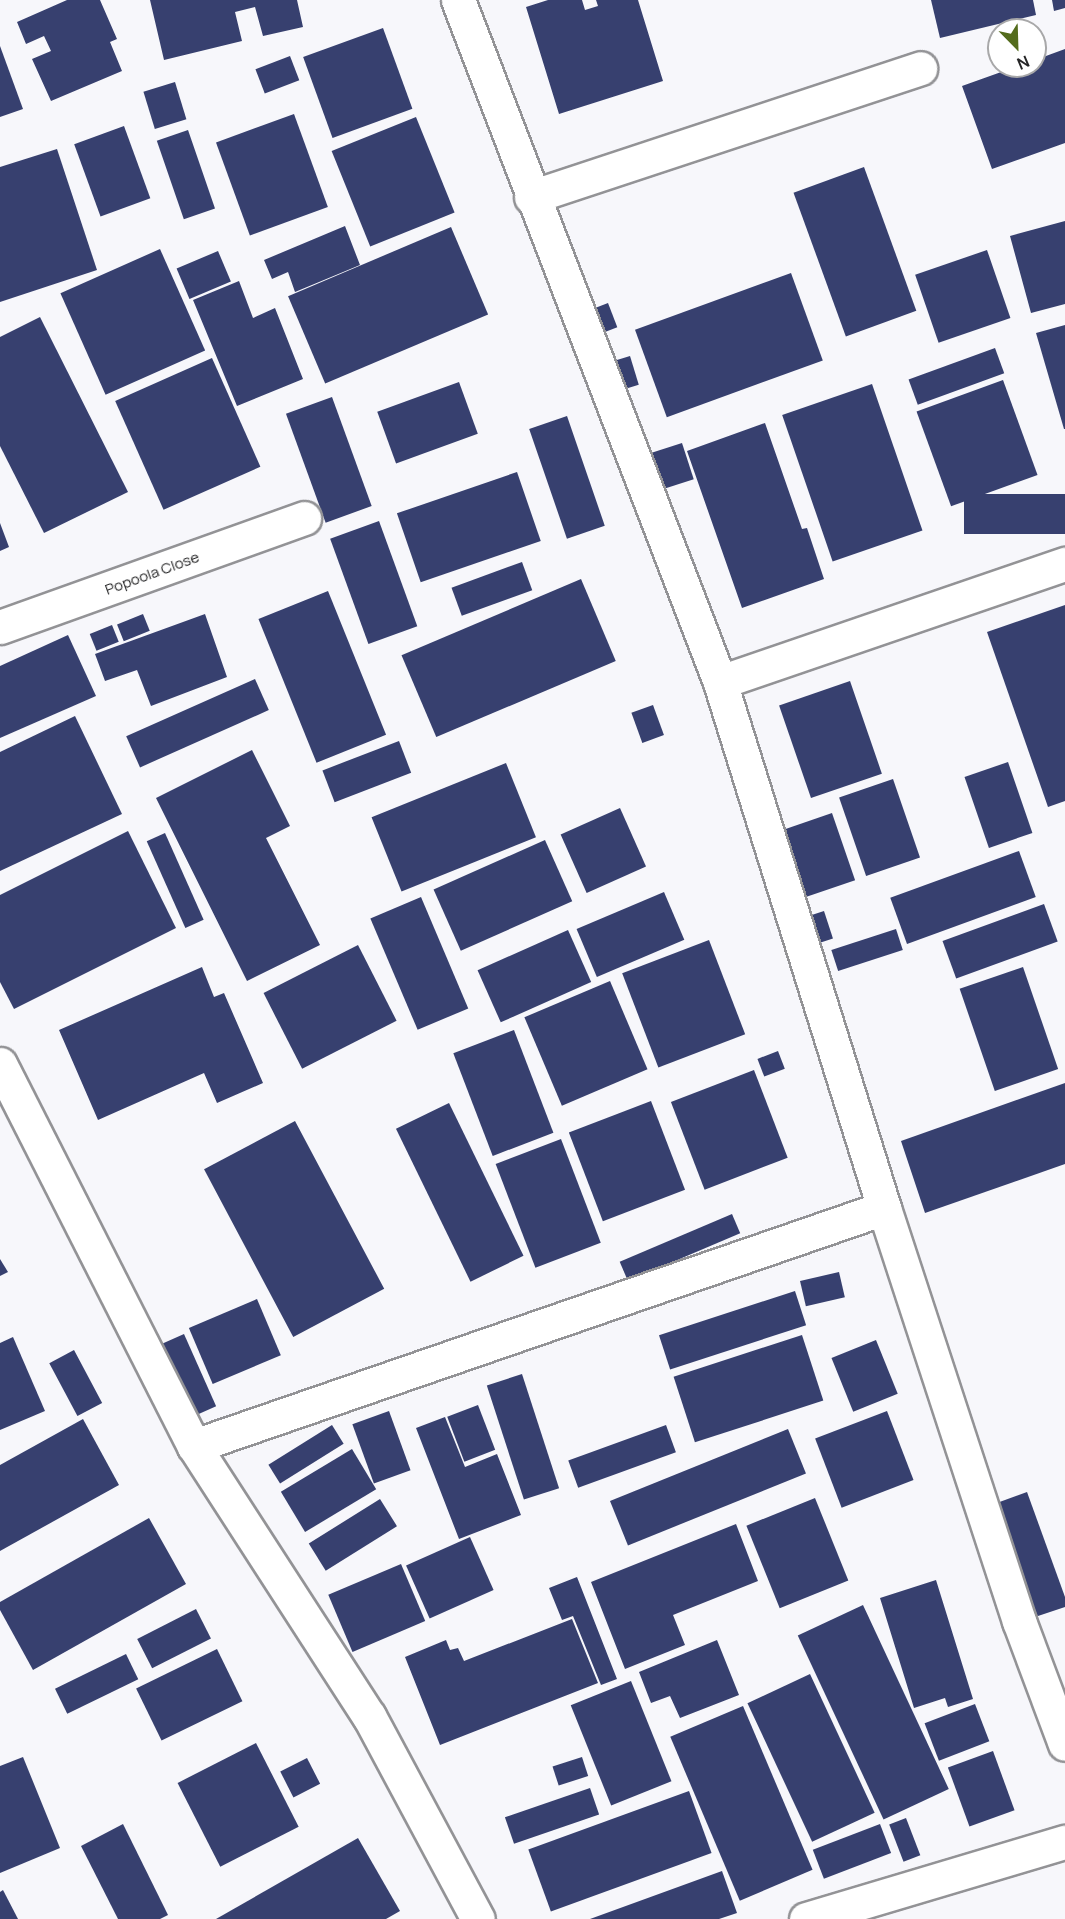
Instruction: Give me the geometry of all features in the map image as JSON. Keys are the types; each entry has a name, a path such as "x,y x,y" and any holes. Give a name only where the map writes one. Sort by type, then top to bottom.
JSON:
{"street":[{"path":"458,0 531,197 720,682 884,1208 1019,1621 1065,1744"},
{"path":"531,197 920,68"},
{"name":"Popoola Close","path":"0,627 304,518"},
{"path":"720,682 1065,564"},
{"path":"0,1064 194,1446 369,1716 478,1919"},
{"path":"194,1446 884,1208"},
{"path":"806,1919 1065,1842"}],"building":[{"path":"67,0 100,0 117,39 110,42 122,71 51,101 32,59 51,51 44,36 26,44 17,22"},
{"path":"150,0 297,0 303,27 263,36 255,7 235,12 242,41 164,60"},
{"path":"548,0 582,0 585,10 598,6 596,0 638,0 663,81 559,114 526,7"},
{"path":"931,0 1033,0 1036,15 1023,18 987,18 987,27 940,38"},
{"path":"1052,0 1065,0 1065,8 1054,11"},
{"path":"383,28 412,109 333,138 303,57"},
{"path":"0,46 23,109 0,117"},
{"path":"1065,49 1065,143 992,169 962,86 987,77 1047,78 1047,56"},
{"path":"290,56 299,80 265,94 255,69"},
{"path":"175,82 186,119 155,129 143,92"},
{"path":"294,114 328,207 250,235 216,142"},
{"path":"416,117 455,212 370,247 332,151"},
{"path":"124,126 150,198 101,216 74,144"},
{"path":"188,130 215,208 184,219 157,141"},
{"path":"57,149 97,270 0,302 0,167"},
{"path":"864,167 916,311 846,336 794,193"},
{"path":"1065,221 1065,304 1031,313 1010,236"},
{"path":"345,226 360,265 295,292 288,272 272,279 264,260"},
{"path":"451,227 488,314 325,384 288,296"},
{"path":"160,249 205,350 106,395 60,293"},
{"path":"987,250 1010,318 939,343 915,275"},
{"path":"218,251 231,281 189,299 177,269"},
{"path":"791,273 823,360 667,417 635,330"},
{"path":"239,281 253,318 275,308 303,379 237,406 193,300"},
{"path":"608,303 617,327 594,336 585,312"},
{"path":"40,317 128,492 44,533 0,446 0,337"},
{"path":"1065,325 1065,429 1064,429 1036,333"},
{"path":"995,348 1004,373 918,405 909,379"},
{"path":"630,356 639,385 611,393 602,364"},
{"path":"212,358 260,467 164,510 115,401"},
{"path":"1003,380 1038,475 951,506 917,411"},
{"path":"459,382 478,434 396,463 377,412"},
{"path":"872,384 922,531 833,561 782,415"},
{"path":"332,397 372,506 326,523 286,414"},
{"path":"567,416 605,526 567,539 529,429"},
{"path":"765,423 802,529 807,528 824,579 742,608 687,451"},
{"path":"682,443 694,479 660,490 648,454"},
{"path":"517,472 541,541 421,582 397,513"},
{"path":"964,494 1065,494 1065,534 964,534"},
{"path":"379,521 417,626 368,644 330,539"},
{"path":"0,523 9,547 0,551"},
{"path":"522,562 532,590 462,616 452,588"},
{"path":"581,579 616,661 436,737 402,655"},
{"path":"328,591 386,735 317,763 258,619"},
{"path":"1065,605 1065,801 1048,807 987,632"},
{"path":"143,614 150,631 124,641 117,624"},
{"path":"205,614 227,677 151,706 137,670 105,681 95,654"},
{"path":"112,625 119,642 96,651 90,634"},
{"path":"68,635 96,696 0,738 0,666"},
{"path":"255,679 269,710 140,767 126,736"},
{"path":"850,681 882,774 811,798 779,705"},
{"path":"653,705 664,735 642,743 631,713"},
{"path":"75,716 122,814 0,871 0,752"},
{"path":"399,741 411,773 335,802 322,770"},
{"path":"252,750 290,826 266,838 320,945 247,981 156,798"},
{"path":"1008,762 1032,833 989,848 965,777"},
{"path":"506,763 536,837 402,891 372,817"},
{"path":"893,779 920,857 866,876 839,798"},
{"path":"620,808 646,866 587,893 561,834"},
{"path":"832,813 855,880 802,898 779,831"},
{"path":"128,831 176,928 14,1009 0,982 0,895"},
{"path":"165,833 204,920 185,928 147,841"},
{"path":"545,840 572,901 461,951 434,890"},
{"path":"1019,851 1036,897 907,944 890,898"},
{"path":"664,892 684,940 597,977 577,929"},
{"path":"421,897 468,1008 418,1030 370,918"},
{"path":"1044,904 1058,942 956,979 943,941"},
{"path":"824,911 833,939 805,948 796,920"},
{"path":"896,929 903,950 838,971 831,950"},
{"path":"568,930 591,982 501,1022 478,970"},
{"path":"709,940 745,1034 658,1068 622,973"},
{"path":"358,945 397,1021 302,1069 264,993"},
{"path":"202,967 214,997 224,993 263,1083 217,1103 204,1073 98,1120 59,1030"},
{"path":"1023,967 1058,1069 995,1091 960,989"},
{"path":"610,981 648,1069 562,1106 524,1017"},
{"path":"514,1030 553,1133 493,1156 453,1053"},
{"path":"778,1051 785,1069 764,1077 757,1059"},
{"path":"754,1070 788,1158 705,1190 671,1102"},
{"path":"1065,1083 1065,1164 925,1213 901,1141"},
{"path":"651,1101 685,1190 603,1221 569,1133"},
{"path":"449,1103 524,1256 470,1282 396,1129"},
{"path":"295,1121 384,1289 293,1337 204,1169"},
{"path":"561,1139 601,1243 535,1268 496,1164"},
{"path":"732,1214 740,1233 628,1281 620,1262"},
{"path":"0,1259 8,1272 0,1276"},
{"path":"839,1272 845,1297 806,1306 800,1281"},
{"path":"795,1291 806,1325 670,1369 659,1335"},
{"path":"257,1299 281,1355 213,1384 189,1328"},
{"path":"184,1334 216,1406 187,1419 155,1347"},
{"path":"802,1335 823,1401 695,1442 674,1377"},
{"path":"13,1337 45,1411 0,1430 0,1343"},
{"path":"876,1340 898,1394 853,1412 831,1358"},
{"path":"74,1350 102,1403 77,1416 49,1363"},
{"path":"522,1374 559,1488 524,1500 487,1385"},
{"path":"478,1405 495,1450 464,1462 447,1417"},
{"path":"389,1411 411,1470 374,1484 352,1424"},
{"path":"887,1411 914,1480 842,1508 815,1439"},
{"path":"445,1417 465,1467 497,1454 521,1515 459,1539 416,1428"},
{"path":"83,1419 119,1485 0,1551 0,1465"},
{"path":"332,1425 344,1444 280,1483 268,1465"},
{"path":"666,1425 676,1452 578,1488 568,1461"},
{"path":"788,1429 806,1474 628,1545 610,1501"},
{"path":"352,1449 376,1489 305,1532 281,1492"},
{"path":"1027,1492 1065,1597 1065,1607 1035,1617 994,1504"},
{"path":"815,1498 848,1581 780,1608 746,1526"},
{"path":"380,1499 397,1526 326,1571 309,1544"},
{"path":"149,1518 186,1584 33,1670 0,1610 0,1602"},
{"path":"736,1524 758,1581 673,1615 685,1645 625,1669 591,1582"},
{"path":"470,1537 494,1590 430,1618 406,1565"},
{"path":"401,1564 425,1621 353,1652 328,1595"},
{"path":"577,1577 617,1679 601,1685 573,1616 562,1620 549,1588"},
{"path":"936,1580 973,1699 948,1707 945,1698 914,1708 880,1598"},
{"path":"863,1605 949,1789 884,1819 798,1635"},
{"path":"196,1609 211,1638 152,1668 137,1639"},
{"path":"572,1619 598,1683 440,1745 405,1657 446,1640 450,1650 458,1648 464,1661"},
{"path":"717,1640 739,1695 680,1718 670,1696 651,1703 639,1672"},
{"path":"217,1649 242,1701 162,1741 136,1688"},
{"path":"126,1654 138,1679 67,1714 55,1689"},
{"path":"810,1674 875,1813 812,1842 747,1703"},
{"path":"631,1681 671,1781 611,1805 571,1705"},
{"path":"975,1704 989,1741 939,1761 925,1723"},
{"path":"743,1706 813,1870 740,1901 670,1737"},
{"path":"256,1743 299,1827 220,1867 178,1783"},
{"path":"993,1751 1015,1810 969,1827 948,1767"},
{"path":"23,1757 60,1848 0,1873 0,1766"},
{"path":"582,1757 588,1776 559,1786 553,1767"},
{"path":"307,1758 320,1784 293,1797 280,1772"},
{"path":"590,1788 599,1814 514,1844 505,1817"},
{"path":"689,1791 712,1853 551,1912 528,1849"},
{"path":"906,1818 920,1855 904,1862 889,1824"},
{"path":"123,1824 168,1915 160,1919 118,1919 81,1846"},
{"path":"880,1824 891,1853 824,1879 813,1850"},
{"path":"358,1838 400,1911 386,1919 216,1919"},
{"path":"722,1871 737,1913 719,1919 590,1919"},
{"path":"3,1890 18,1919 0,1919 0,1892"}]}
